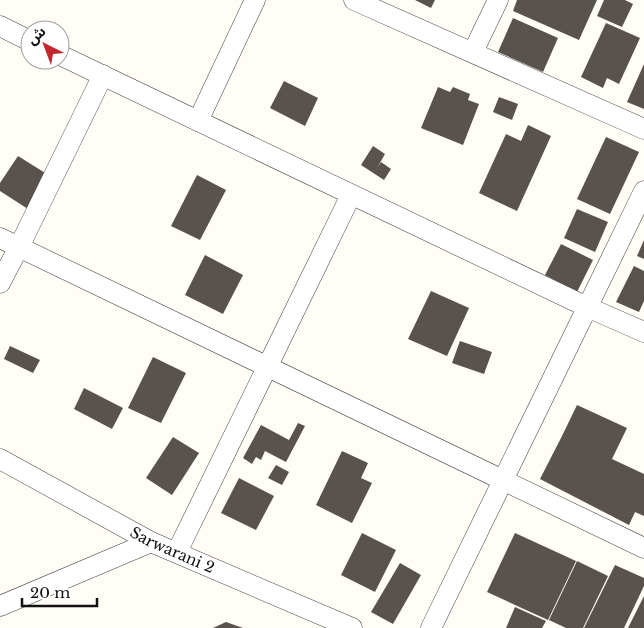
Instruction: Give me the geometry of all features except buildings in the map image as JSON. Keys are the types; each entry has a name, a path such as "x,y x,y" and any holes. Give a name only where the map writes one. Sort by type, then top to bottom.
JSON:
{"street":[{"path":"198,121 255,0"},
{"path":"354,0 644,129"},
{"path":"473,52 498,0"},
{"path":"0,26 20,36"},
{"path":"70,60 587,307 644,332"},
{"path":"0,283 103,76"},
{"path":"431,628 644,191"},
{"path":"177,552 351,195"},
{"path":"0,238 644,548"},
{"name":"Sarwarani 2","path":"0,459 151,542 352,628"},
{"path":"0,606 151,542"}]}
